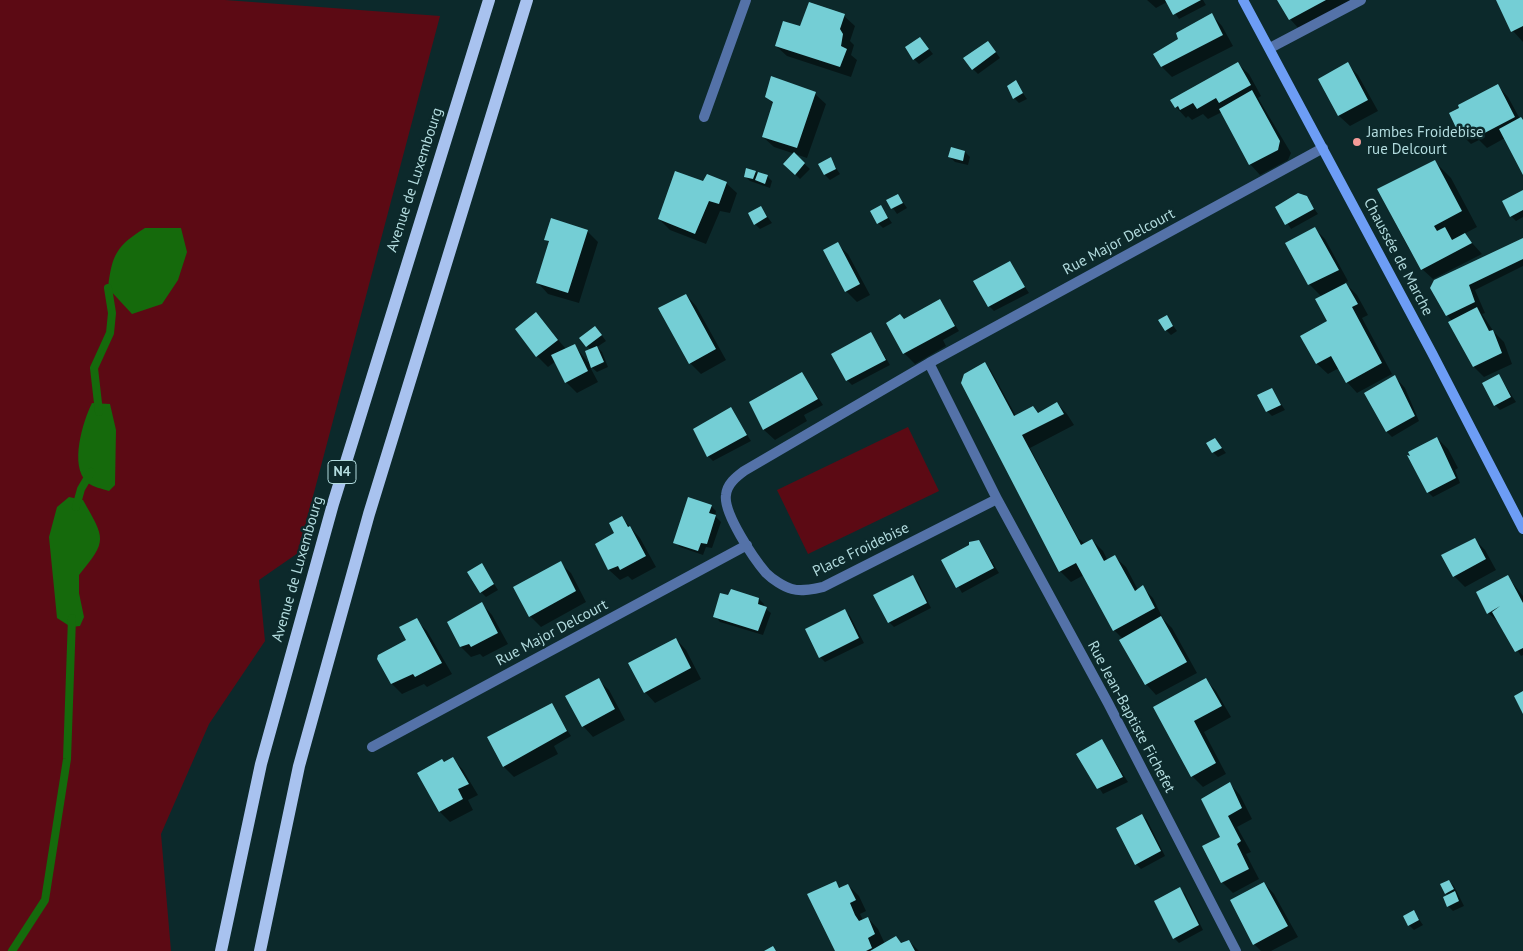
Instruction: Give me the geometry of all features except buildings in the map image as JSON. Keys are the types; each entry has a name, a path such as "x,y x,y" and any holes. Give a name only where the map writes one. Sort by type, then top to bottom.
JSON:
{"main road":[{"name":"Avenue de Luxembourg","path":"221,951 261,764 333,504 489,0"},
{"name":"N4","path":"260,951 299,766 366,524 527,0"},
{"name":"Chaussée de Marche","path":"1242,0 1324,148 1523,529"}],"street":[{"path":"704,117 746,0"},
{"path":"1270,48 1361,0"},
{"name":"Rue Major Delcourt","path":"929,363 1324,148"},
{"path":"929,363 997,499"},
{"name":"Place Froidebise","path":"929,363 736,478 726,494 726,504 746,545 767,574 792,589 809,590 823,587 997,499"},
{"name":"Rue Jean-Baptiste Fichefet","path":"997,499 1108,703 1236,951"},
{"name":"Rue Major Delcourt","path":"372,746 746,545"}],"shaded area":[{"path":"0,0 225,0 440,16 298,553 259,580 265,641 209,724 161,834 171,951 0,951"},
{"path":"145,228 181,228 187,252 178,280 162,304 132,314 108,288 111,267 117,252 122,246"},
{"path":"92,403 110,404 116,430 115,485 109,491 89,484 82,475 79,465 79,443"},
{"path":"908,427 939,491 808,554 777,490"},
{"path":"69,497 83,500 96,523 100,539 95,554 79,575 79,593 84,617 80,626 71,627 57,618 49,537 57,507"}],"waterway":[{"path":"99,412 94,368 110,333 112,313 108,288"},
{"path":"76,507 81,489 91,472"},
{"path":"12,951 45,900 67,759 72,618"}],"place":[{"name":"Jambes Froidebise rue Delcourt","path":"1357,142"}]}
